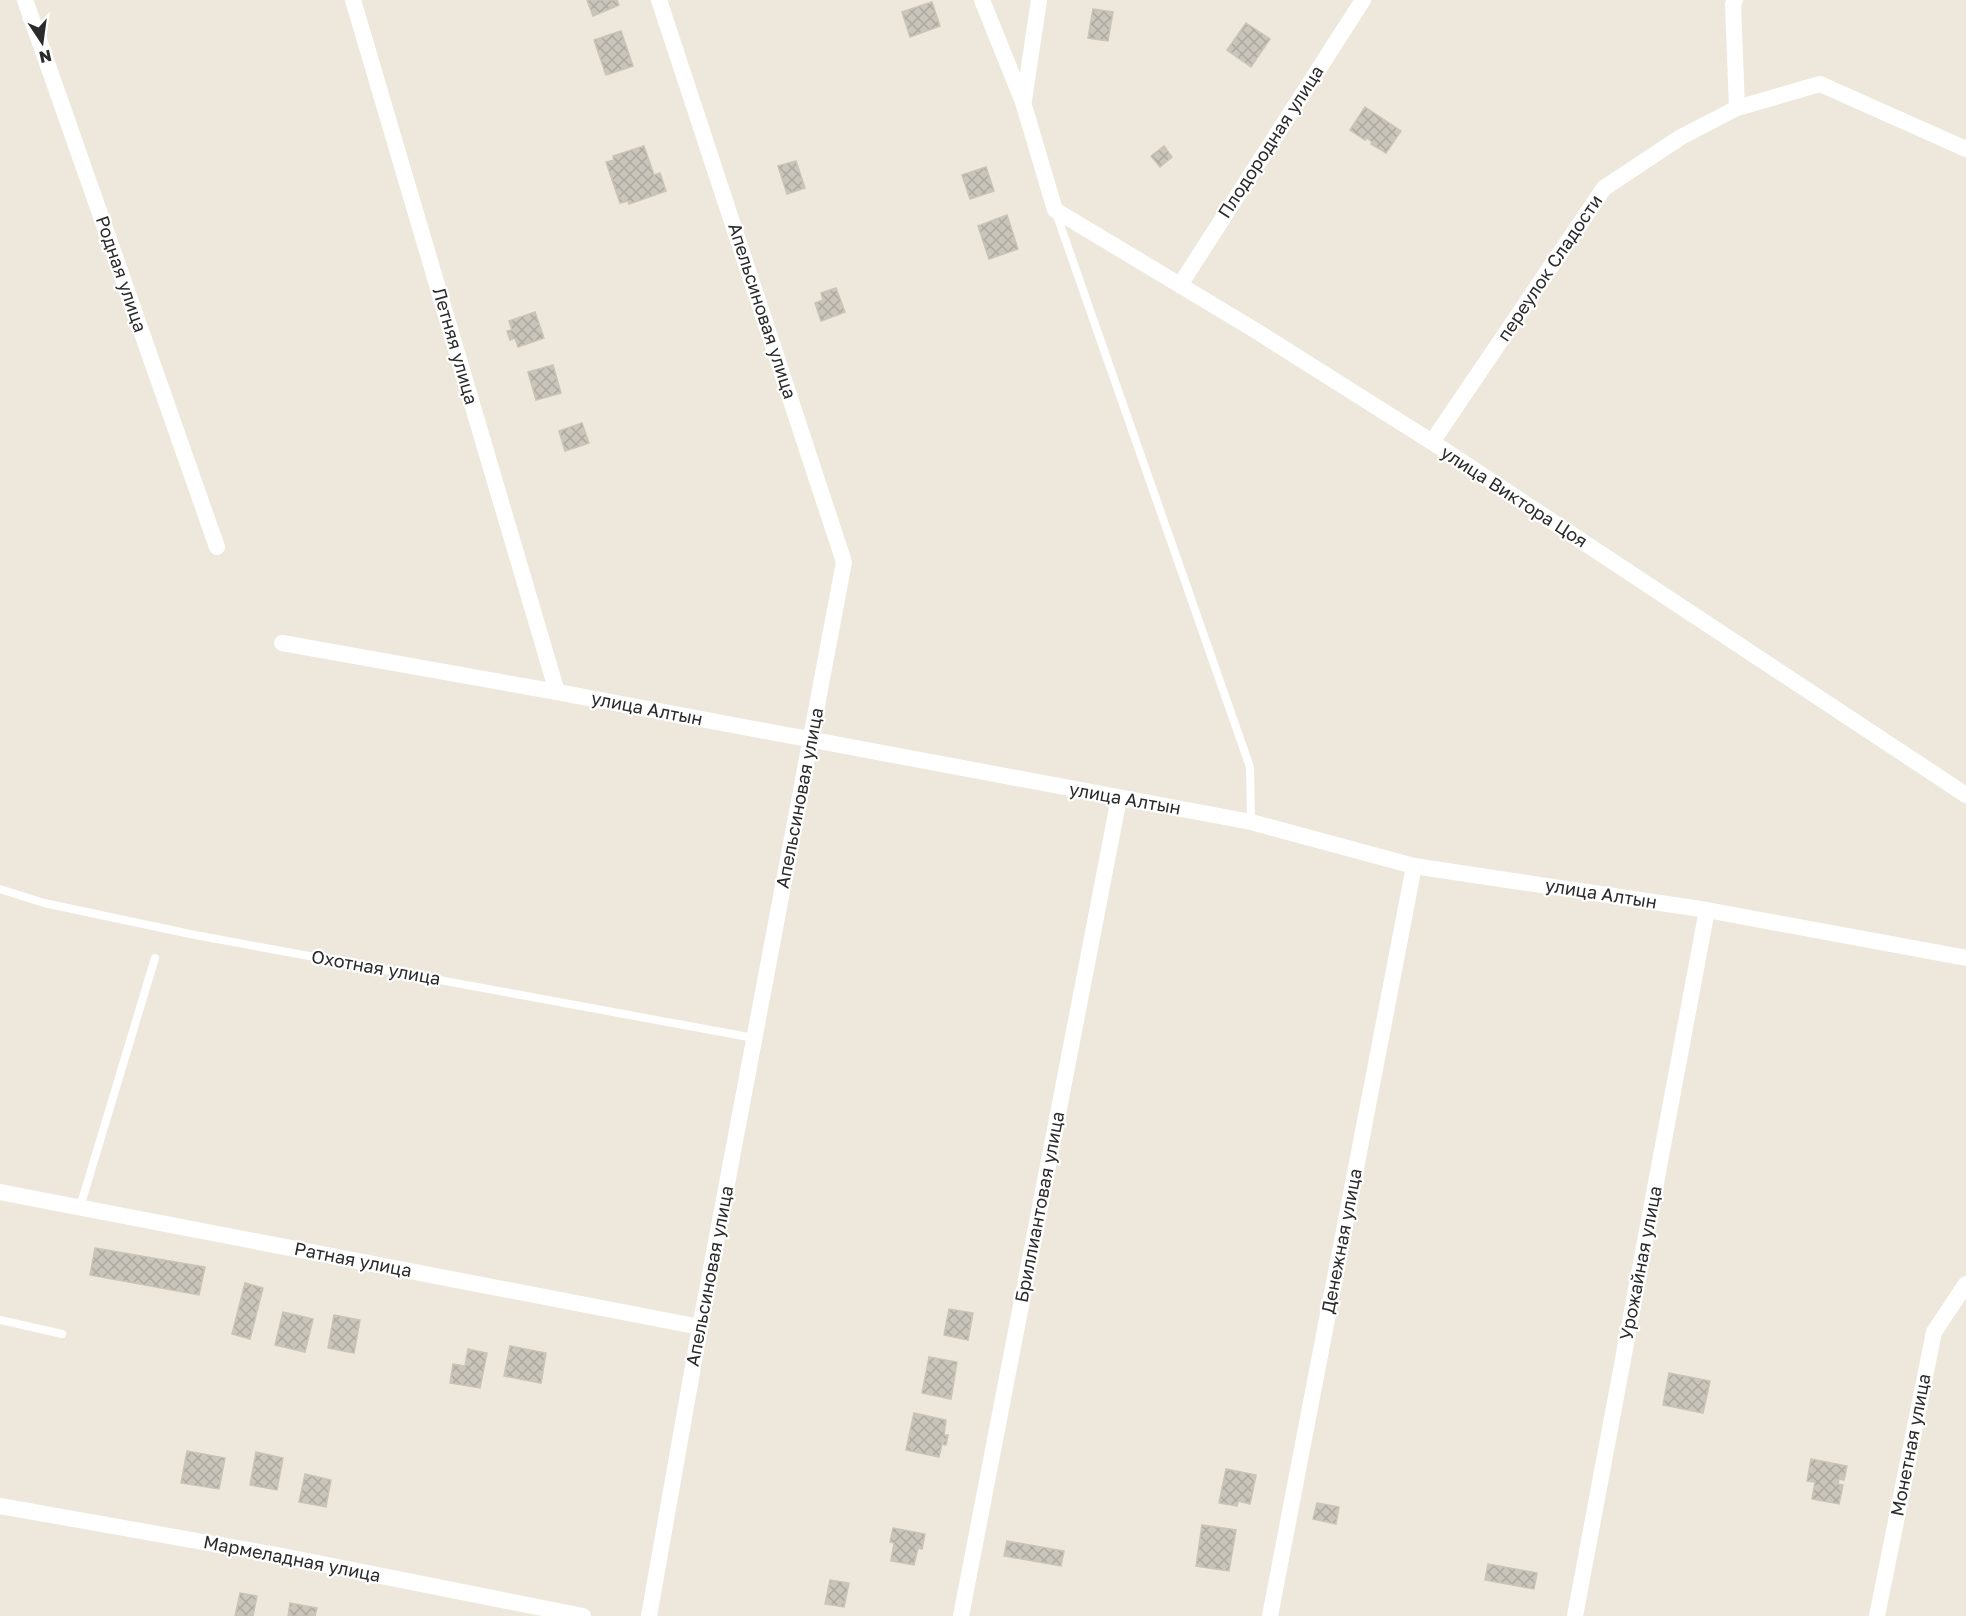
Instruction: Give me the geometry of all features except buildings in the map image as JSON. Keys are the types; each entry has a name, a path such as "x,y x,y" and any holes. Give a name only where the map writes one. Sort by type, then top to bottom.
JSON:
{"street":[{"name":"Родная улица","path":"25,0 217,547"},
{"name":"Летняя улица","path":"353,0 557,692"},
{"name":"Апельсиновая улица","path":"649,1616 700,1327 844,562 659,0"},
{"path":"982,0 1023,102 1055,210"},
{"path":"1023,102 1039,0"},
{"name":"Плодородная улица","path":"1180,285 1363,0"},
{"path":"1735,0 1733,4 1737,108"},
{"name":"переулок Сладости","path":"1432,442 1604,188 1681,137 1737,108 1820,84 1966,149"},
{"name":"улица Виктора Цоя","path":"1055,210 1432,442 1966,795"},
{"name":"улица Алтын","path":"282,643 1251,822 1414,866 1707,910 1966,958"},
{"name":"Бриллиантовая улица","path":"961,1616 1119,798"},
{"name":"Денежная улица","path":"1270,1616 1414,866"},
{"name":"Урожайная улица","path":"1575,1616 1707,910"},
{"name":"Ратная улица","path":"3,1192 700,1327"},
{"name":"Монетная улица","path":"1877,1616 1934,1332 1966,1284"},
{"name":"Мармеладная улица","path":"0,1506 276,1555 583,1616"}],"lane":[{"path":"1055,210 1250,766 1251,822"},
{"name":"Охотная улица","path":"0,889 44,903 195,935 754,1038"},
{"path":"80,1207 155,958"},
{"path":"0,1320 62,1334"}]}
